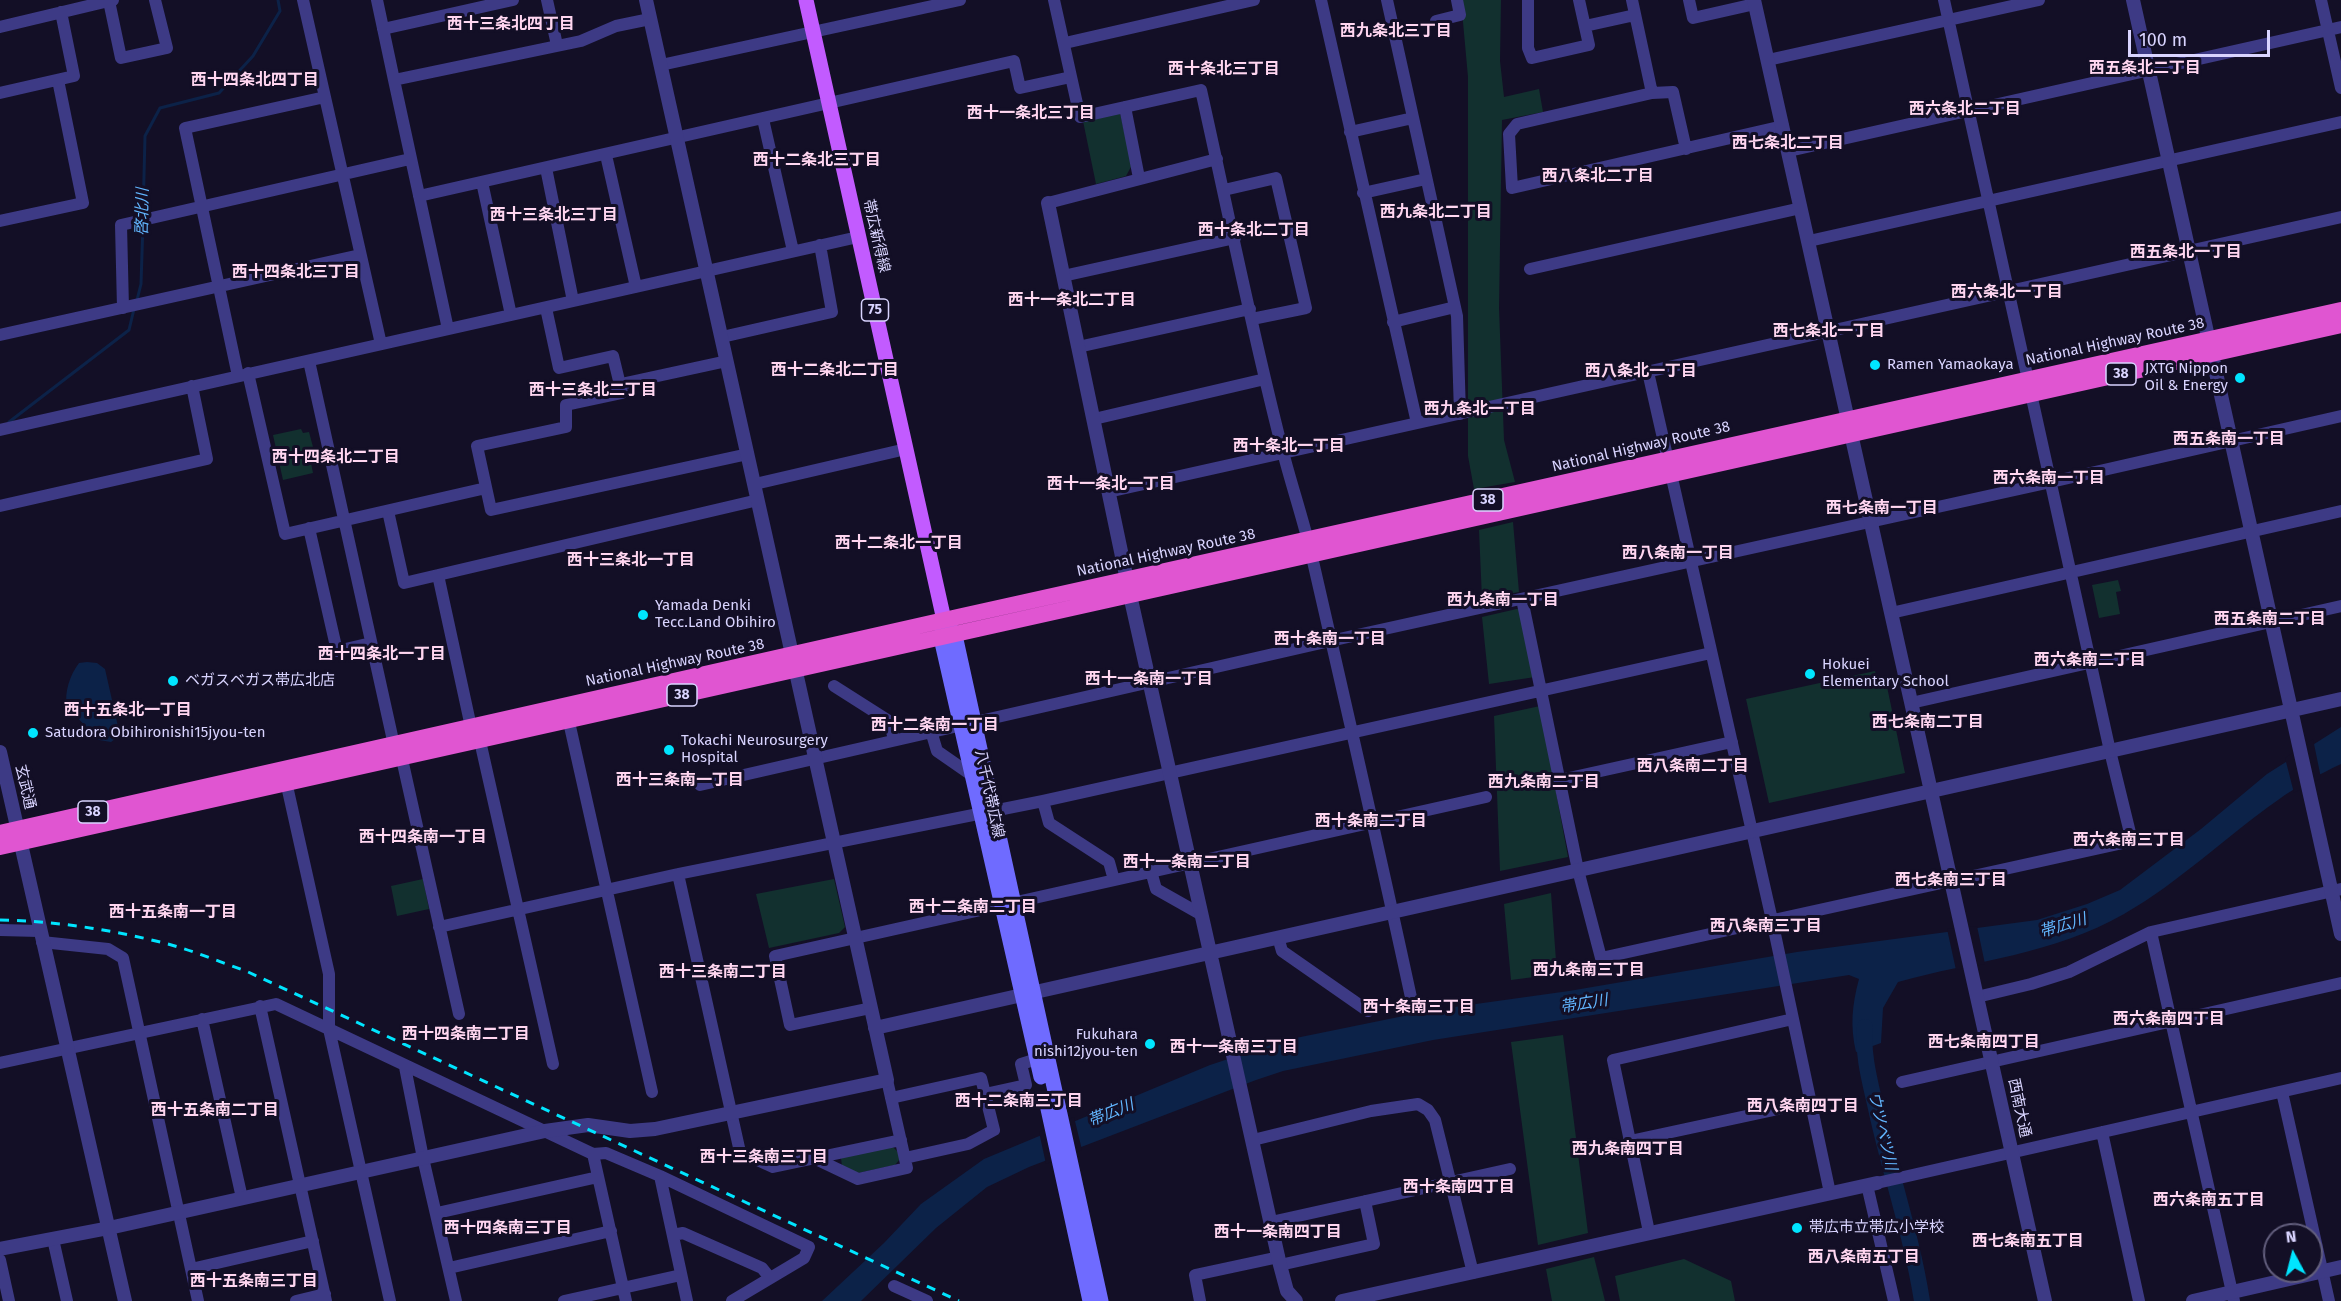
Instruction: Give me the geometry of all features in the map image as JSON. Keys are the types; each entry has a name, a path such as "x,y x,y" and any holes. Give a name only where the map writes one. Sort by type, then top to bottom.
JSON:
{"highway":[{"name":"National Highway Route 38","path":"2209,348 2341,310"},
{"name":"National Highway Route 38","path":"794,663 944,620 1129,587 2030,386 2209,348 2341,325"},
{"name":"National Highway Route 38","path":"0,847 19,836 284,776 794,663 948,636 1129,587"},
{"name":"National Highway Route 38","path":"0,833 19,836"}],"main road":[{"name":"帯広新得線","path":"806,0 944,620"},
{"name":"八千代帯広線","path":"944,620 1056,1120 1090,1301"},
{"name":"八千代帯広線","path":"967,723 973,776 987,811"},
{"name":"八千代帯広線","path":"1027,994 1037,1059 1056,1120"},
{"name":"八千代帯広線","path":"1064,1160 1101,1301"}],"street":[{"path":"0,27 111,1 121,58 166,48 155,0"},
{"path":"303,0 381,344"},
{"path":"377,0 448,329"},
{"path":"383,29 513,0"},
{"path":"547,0 557,45"},
{"path":"646,0 907,1168 858,1179 816,1159"},
{"path":"661,65 960,0"},
{"path":"1054,0 1080,117 1201,90 1265,379 1283,454 1310,547 1351,732 1374,823 1412,1002"},
{"path":"1065,43 1221,3 1254,0"},
{"path":"1321,0 1417,423"},
{"path":"1387,0 1455,307 1460,414"},
{"path":"1436,21 1460,15 1457,0"},
{"path":"1528,0 1527,48 1532,58 1589,45 1579,0"},
{"path":"1632,0 1652,93"},
{"path":"1689,0 1693,18 1754,2"},
{"path":"1522,599 1578,870 1601,958 2132,841 2110,751 1944,0"},
{"path":"1768,60 2039,0"},
{"path":"2133,0 2271,621 2336,890 2341,934"},
{"path":"2321,0 2341,87"},
{"name":"西南大通","path":"1754,2 2045,1301"},
{"path":"0,93 74,76 61,12"},
{"path":"1585,26 1635,15"},
{"path":"394,80 581,40 615,26 650,19"},
{"path":"1789,151 2341,27"},
{"path":"419,196 1014,62 1020,87 1071,77"},
{"path":"0,221 83,203 58,80"},
{"path":"1686,149 1673,92 1652,93 1517,124 1509,134 1512,188 1686,149 1783,126"},
{"path":"325,97 185,128 220,287 285,534 486,488"},
{"path":"1125,107 1139,178"},
{"path":"1350,132 1413,118"},
{"path":"764,119 793,251"},
{"path":"1809,241 2341,122"},
{"path":"606,155 636,286"},
{"path":"123,308 121,225 410,159"},
{"path":"1217,159 1048,203 1108,492 1279,1261 1287,1291 1295,1301"},
{"path":"546,168 573,301"},
{"path":"1078,347 1251,314 1306,308 1276,178 1224,190"},
{"path":"1363,193 1426,179"},
{"path":"482,182 511,315"},
{"path":"1530,269 1801,208"},
{"path":"1108,492 2341,217"},
{"path":"0,430 858,237"},
{"path":"1063,276 1234,238"},
{"path":"722,337 832,312 820,245"},
{"path":"0,335 360,255"},
{"path":"1393,322 1455,307"},
{"path":"546,308 559,368 613,356 622,393 566,405 566,427 477,446 491,510 748,454"},
{"path":"309,360 371,643 459,1014"},
{"path":"621,384 727,361"},
{"path":"1648,372 1772,920 1830,1193"},
{"path":"1094,419 1265,379"},
{"path":"0,506 207,459 192,386"},
{"path":"700,784 2341,416"},
{"path":"755,484 906,449"},
{"path":"388,511 404,583 758,500"},
{"path":"1891,613 2341,511"},
{"path":"309,528 337,651 371,643"},
{"path":"438,575 554,1064"},
{"path":"1911,703 2341,606"},
{"path":"439,927 678,874 1043,801 1711,652"},
{"path":"834,686 889,721 894,739"},
{"path":"875,1028 2341,699"},
{"path":"568,713 652,1092"},
{"path":"931,731 937,751 973,776"},
{"path":"1560,780 1732,742"},
{"name":"玄武通","path":"0,752 2,770 125,1301"},
{"path":"284,776 329,974 329,1029 390,1301"},
{"path":"871,1008 790,1025 775,956 1486,797"},
{"path":"1043,801 1049,823 1109,862 1114,880"},
{"path":"1151,871 1156,889 1202,915"},
{"path":"678,874 740,1152 773,1167 901,1140"},
{"path":"1977,997 2069,972 2151,932 2336,890"},
{"path":"0,930 108,949 123,958 198,1301"},
{"path":"2151,932 2233,1296"},
{"path":"1278,937 1282,951 1368,1011"},
{"path":"1902,1082 2341,983"},
{"path":"0,1063 276,1004 593,1154 606,1153 660,1176 809,1247 804,1258 732,1301"},
{"path":"260,1006 326,1298 297,1301"},
{"path":"202,1019 242,1198"},
{"path":"1649,1232 1613,1060 1793,1019"},
{"path":"985,1094 1026,1086 1021,1064 1037,1059"},
{"path":"405,1067 456,1301"},
{"path":"891,1098 981,1078 994,1130 968,1144 905,1158"},
{"path":"1342,1301 1406,1294 1473,1273 1649,1232 2012,1154 2341,1078"},
{"path":"0,1250 109,1228 544,1131 588,1125 630,1131 655,1130 887,1080"},
{"path":"2282,1092 2311,1223"},
{"path":"1630,1141 1811,1102"},
{"path":"1253,1140 1371,1111 1418,1104 1428,1110 1435,1120 1473,1273"},
{"path":"2102,1132 2139,1301"},
{"path":"593,1154 626,1301"},
{"path":"1271,1222 1510,1169"},
{"path":"660,1176 687,1301"},
{"path":"437,1213 598,1178"},
{"path":"1872,1184 1894,1301"},
{"path":"1200,1301 1195,1275 1374,1244 1365,1201"},
{"path":"449,1268 611,1231"},
{"path":"673,1235 683,1233 762,1268 770,1278"},
{"path":"53,1239 67,1301"},
{"path":"191,1269 313,1241"},
{"path":"0,1260 9,1301"},
{"path":"2323,1271 2341,1267"},
{"path":"564,1301 681,1275"},
{"path":"2323,1275 2329,1301"},
{"path":"2193,1301 2233,1296 2279,1283"},
{"path":"894,1286 927,1301"}],"green space":[{"path":"1461,0 1501,0 1500,61 1504,97 1539,89 1543,112 1502,120 1499,308 1504,440 1515,482 1474,489 1468,456 1468,77"},
{"path":"1120,113 1132,165 1126,176 1096,184 1083,121"},
{"path":"301,429 303,433 309,432 313,447 308,448 313,473 283,480 273,435"},
{"path":"1513,522 1519,592 1482,599 1479,530"},
{"path":"2118,580 2121,591 2116,592 2120,614 2099,618 2092,585"},
{"path":"1521,608 1535,677 1489,684 1482,617"},
{"path":"1875,671 1877,679 1885,677 1905,773 1769,803 1746,699"},
{"path":"1540,706 1568,857 1500,871 1494,716"},
{"path":"423,879 429,909 397,916 391,886"},
{"path":"834,879 845,927 839,933 769,948 756,894"},
{"path":"1551,893 1557,974 1511,980 1504,904"},
{"path":"1563,1035 1588,1233 1538,1245 1511,1042"},
{"path":"892,1146 900,1159 895,1165 858,1173 842,1166 841,1158"},
{"path":"1594,1257 1605,1301 1552,1301 1546,1269"},
{"path":"1684,1259 1731,1281 1735,1301 1620,1301 1615,1276"}],"water":[{"path":"79,663 97,663 105,669 119,731 119,736 111,742 99,740 67,707 66,695 70,678"},
{"name":"帯広川","path":"2341,727 2341,764 2285,795 2183,874 2124,914 2098,928 2042,948 1898,982 1883,1008 1881,1043 1856,1052 1853,1016 1859,979 1849,975 1433,1040 1283,1071 1029,1167 987,1187 936,1228 861,1301 822,1301 884,1243 921,1204 984,1159 1210,1065 1286,1040 1433,1010 1569,991 1797,952 2037,920 2087,904 2120,890 2201,829 2267,774"}],"pier":[{"path":"2313,739 2321,778 2294,793 2285,758"},
{"path":"1977,926 1985,964 1956,970 1947,929"},
{"path":"1074,1117 1082,1150 1046,1164 1039,1132"}],"waterway":[{"name":"啓北川","path":"143,216 145,136 160,108 219,93 253,56 280,11 278,0"},
{"name":"啓北川","path":"137,300 141,284 143,223"},
{"name":"啓北川","path":"9,422 129,330 134,309"},
{"name":"ウツベツ川","path":"1865,1027 1866,1060 1870,1081 1913,1253 1922,1301"}],"railway":[{"path":"0,920 64,924 127,934 178,947 246,971 959,1301"}],"place":[{"name":"Ramen Yamaokaya","path":"1875,365"},
{"name":"JXTG Nippon Oil & Energy","path":"2240,378"},
{"name":"Yamada Denki Tecc.Land Obihiro","path":"643,615"},
{"name":"Hokuei Elementary School","path":"1810,674"},
{"name":"ベガスベガス帯広北店","path":"173,681"},
{"name":"Satudora Obihironishi15jyou-ten","path":"33,733"},
{"name":"Tokachi Neurosurgery Hospital","path":"669,750"},
{"name":"Fukuhara nishi12jyou-ten","path":"1150,1044"},
{"name":"帯広市立帯広小学校","path":"1797,1228"}],"district":[{"name":"西十三条北四丁目","path":"511,25"},
{"name":"西九条北三丁目","path":"1396,32"},
{"name":"西五条北二丁目","path":"2145,69"},
{"name":"西十条北三丁目","path":"1224,70"},
{"name":"西十四条北四丁目","path":"255,81"},
{"name":"西六条北二丁目","path":"1965,110"},
{"name":"西十一条北三丁目","path":"1031,114"},
{"name":"西七条北二丁目","path":"1788,144"},
{"name":"西十二条北三丁目","path":"817,161"},
{"name":"西八条北二丁目","path":"1598,177"},
{"name":"西九条北二丁目","path":"1436,213"},
{"name":"西十三条北三丁目","path":"554,216"},
{"name":"西十条北二丁目","path":"1254,231"},
{"name":"西五条北一丁目","path":"2186,253"},
{"name":"西十四条北三丁目","path":"296,273"},
{"name":"西六条北一丁目","path":"2007,293"},
{"name":"西十一条北二丁目","path":"1072,301"},
{"name":"西七条北一丁目","path":"1829,332"},
{"name":"西十二条北二丁目","path":"835,371"},
{"name":"西八条北一丁目","path":"1641,372"},
{"name":"西十三条北二丁目","path":"593,391"},
{"name":"西九条北一丁目","path":"1480,410"},
{"name":"西五条南一丁目","path":"2229,440"},
{"name":"西十条北一丁目","path":"1289,447"},
{"name":"西十四条北二丁目","path":"336,458"},
{"name":"西六条南一丁目","path":"2049,479"},
{"name":"西十一条北一丁目","path":"1111,485"},
{"name":"西七条南一丁目","path":"1882,509"},
{"name":"西十二条北一丁目","path":"899,544"},
{"name":"西八条南一丁目","path":"1678,554"},
{"name":"西十三条北一丁目","path":"631,561"},
{"name":"西九条南一丁目","path":"1503,601"},
{"name":"西五条南二丁目","path":"2270,620"},
{"name":"西十条南一丁目","path":"1330,640"},
{"name":"西十四条北一丁目","path":"382,655"},
{"name":"西六条南二丁目","path":"2090,661"},
{"name":"西十一条南一丁目","path":"1149,680"},
{"name":"西十五条北一丁目","path":"128,711"},
{"name":"西七条南二丁目","path":"1928,723"},
{"name":"西十二条南一丁目","path":"935,726"},
{"name":"西八条南二丁目","path":"1693,767"},
{"name":"西十三条南一丁目","path":"680,781"},
{"name":"西九条南二丁目","path":"1544,783"},
{"name":"西十条南二丁目","path":"1371,822"},
{"name":"西十四条南一丁目","path":"423,838"},
{"name":"西六条南三丁目","path":"2129,841"},
{"name":"西十一条南二丁目","path":"1187,863"},
{"name":"西七条南三丁目","path":"1951,881"},
{"name":"西十二条南二丁目","path":"973,908"},
{"name":"西十五条南一丁目","path":"173,913"},
{"name":"西八条南三丁目","path":"1766,927"},
{"name":"西九条南三丁目","path":"1589,971"},
{"name":"西十三条南二丁目","path":"723,973"},
{"name":"西十条南三丁目","path":"1419,1008"},
{"name":"西六条南四丁目","path":"2169,1020"},
{"name":"西十四条南二丁目","path":"466,1035"},
{"name":"西七条南四丁目","path":"1984,1043"},
{"name":"西十一条南三丁目","path":"1234,1048"},
{"name":"西十二条南三丁目","path":"1019,1102"},
{"name":"西八条南四丁目","path":"1803,1107"},
{"name":"西十五条南二丁目","path":"215,1111"},
{"name":"西九条南四丁目","path":"1628,1150"},
{"name":"西十三条南三丁目","path":"764,1158"},
{"name":"西十条南四丁目","path":"1459,1188"},
{"name":"西六条南五丁目","path":"2209,1201"},
{"name":"西十四条南三丁目","path":"508,1229"},
{"name":"西十一条南四丁目","path":"1278,1233"},
{"name":"西七条南五丁目","path":"2028,1242"},
{"name":"西八条南五丁目","path":"1864,1258"},
{"name":"西十五条南三丁目","path":"254,1282"}]}
